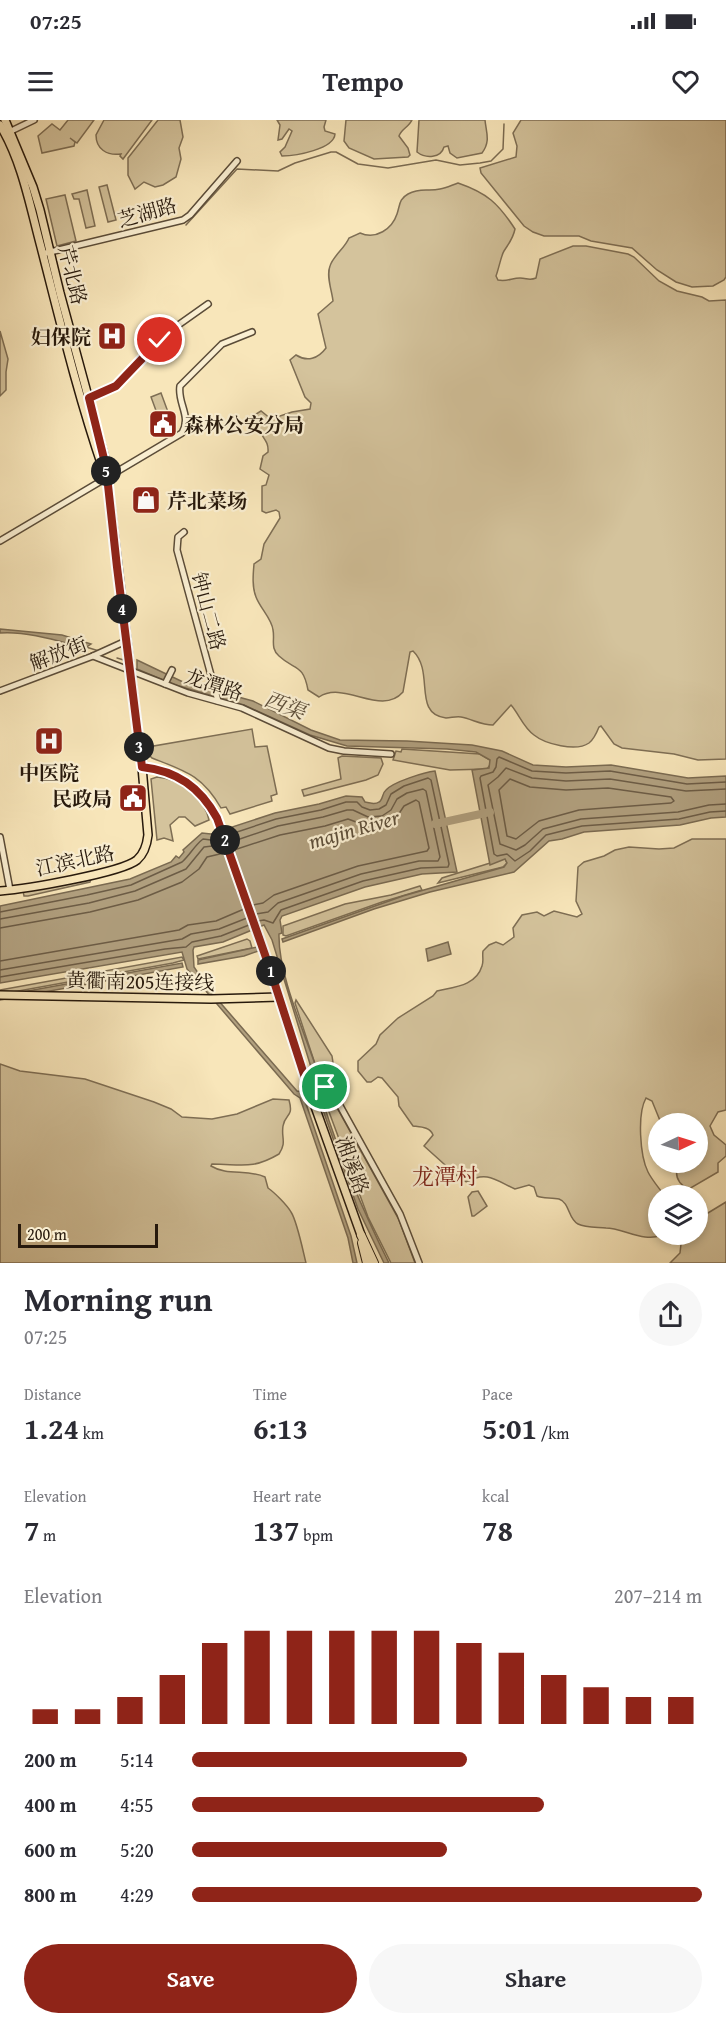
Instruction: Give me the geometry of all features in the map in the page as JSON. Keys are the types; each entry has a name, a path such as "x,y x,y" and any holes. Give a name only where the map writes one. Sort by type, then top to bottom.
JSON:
{"highway":[{"path":"361,1235 367,1263"},
{"path":"361,1235 374,1263"}],"main road":[{"name":"芹北路","path":"5,120 8,132 33,187 46,253 106,477"},
{"name":"芹北路","path":"0,125 8,132"},
{"name":"芹北路","path":"81,383 89,398 105,459 142,767 148,823 147,845"},
{"name":"湘溪路","path":"142,767 163,771 183,779 204,798 217,818 361,1235"},
{"name":"江滨北路","path":"0,891 116,869 138,859 147,845"},
{"name":"黄衢南205连接线","path":"0,995 211,999 279,997"}],"street":[{"path":"8,132 34,120"},
{"name":"芝湖路","path":"46,253 183,220 237,161"},
{"path":"89,398 116,386 167,333 208,304"},
{"path":"0,541 182,433 186,426 186,416 180,397 180,386 222,344 252,332"},
{"name":"钟山二路","path":"184,532 178,537 177,550 218,701"},
{"name":"解放街","path":"0,691 126,641"},
{"name":"龙潭路","path":"93,656 188,693 242,708 329,748 344,752 391,754"},
{"path":"165,684 171,670"},
{"path":"0,837 10,890"},
{"path":"308,1087 325,1087 334,1095 400,1214 419,1263"}],"shaded area":[{"path":"68,120 94,120 77,143 70,138 75,142 74,146 42,153 38,136 52,124 60,130"},
{"path":"104,120 152,120 123,159 121,154 103,151 96,140 96,135"},
{"path":"158,120 180,120 183,137 179,148 181,159 176,177 155,187 144,182 135,189 128,175 128,158"},
{"path":"277,120 326,120 325,131 335,134 328,144 321,148 296,155 282,156 280,152 285,147 292,131 289,129 282,139 278,140 280,125"},
{"path":"346,120 412,120 399,136 410,155 374,159 349,148 344,141"},
{"path":"419,120 485,120 487,136 485,149 482,153 457,158 450,153 448,146 437,155 421,154 417,152"},
{"path":"521,120 726,120 726,277 724,280 713,286 692,287 676,282 657,270 632,248 591,241 579,236 544,236 524,226 481,173 480,168 516,157 517,146 513,133"},
{"path":"458,183 491,200 515,229 502,256 496,276 498,280 536,278 540,259 573,246 586,246 628,254 659,281 677,291 709,301 726,300 726,759 698,760 674,754 622,748 614,744 601,726 590,742 583,746 569,747 553,744 530,732 511,705 493,725 461,717 446,718 436,715 426,701 423,670 413,651 410,652 403,692 394,699 373,700 340,693 329,693 319,697 308,690 301,671 285,661 275,650 272,626 258,601 253,585 254,564 261,559 264,544 280,518 276,510 266,513 262,511 262,486 266,485 269,475 260,469 263,456 268,452 268,448 258,427 256,414 261,411 271,419 310,409 311,403 305,397 290,360 296,355 312,358 326,348 318,314 333,301 329,270 349,238 360,233 372,235 383,232 395,219 401,200 408,194 442,189"},
{"path":"107,185 116,220 108,222 99,187"},
{"path":"87,190 95,226 86,228 79,199 74,199 72,194"},
{"path":"65,195 76,241 57,246 46,199"},
{"path":"0,331 8,359 6,390 0,396"},
{"path":"161,393 168,412 158,416 151,397"},
{"path":"252,729 255,747 267,746 277,794 271,796 272,801 230,814 226,807 221,808 200,781 148,754 148,747"},
{"path":"402,749 480,754 490,760 490,765 487,769 450,770 393,760 396,751 401,752"},
{"path":"342,756 381,758 383,764 378,775 366,780 304,796 302,790 341,779 338,758"},
{"path":"157,777 174,781 190,791 207,812 209,820 195,826 185,817 179,817 170,825 173,841 164,838 157,840 151,779"},
{"path":"692,839 726,839 726,1110 718,1112 710,1126 714,1135 726,1145 726,1156 718,1163 718,1172 696,1185 681,1183 677,1173 708,1173 708,1113 657,1113 652,1101 646,1098 641,1114 641,1146 648,1173 657,1185 648,1185 648,1237 581,1225 572,1219 563,1201 537,1196 534,1187 529,1185 515,1189 486,1177 468,1182 463,1181 424,1146 433,1135 432,1132 413,1126 399,1106 398,1097 382,1078 378,1077 367,1082 358,1071 358,1061 398,1018 433,996 437,991 457,987 475,978 483,964 483,951 489,945 496,942 503,945 514,937 513,928 522,915 537,912 544,916 554,911 577,917 582,914 576,901 578,867 584,862 629,847 674,848"},
{"path":"503,859 507,863 503,867 438,883 442,878"},
{"path":"89,877 90,882 24,896 23,891"},
{"path":"420,886 422,890 286,936 283,935 283,926 345,904 391,895"},
{"path":"247,939 252,948 198,959 197,956"},
{"path":"182,957 184,960 173,963 0,993 0,990"},
{"path":"296,1000 332,1056 335,1076 332,1082 323,1082 320,1079 295,1003"},
{"path":"0,1064 20,1071 85,1079 154,1102 171,1109 182,1117 212,1119 237,1114 273,1099 289,1100 290,1113 284,1122 283,1143 279,1154 254,1164 212,1164 211,1166 224,1171 252,1173 265,1177 268,1188 284,1203 293,1216 306,1263 0,1263"},
{"path":"322,1093 327,1093 331,1097 399,1220 415,1263 391,1263 368,1217"},
{"path":"478,1191 487,1206 472,1216 468,1197 472,1192"},
{"path":"726,1202 726,1263 670,1263 680,1253 681,1245 708,1245 708,1213"}],"water":[{"path":"0,629 62,635 91,644 85,648 32,635 0,633"},
{"path":"137,660 183,682 253,701 311,730 340,740 472,745 502,751 533,765 566,767 611,765 688,778 726,776 726,817 680,825 584,832 549,841 514,872 430,892 374,909 283,942 282,939 403,896 504,867 507,863 505,859 490,865 472,770 489,768 490,760 476,752 447,749 347,746 310,735 244,705 175,685 137,669"},
{"path":"435,771 457,872 422,874 365,887 282,916 280,920 282,933 279,934 280,950 287,984 318,1074 323,1102 353,1184 389,1263 384,1263 358,1209 318,1096 272,940 264,925 223,942 194,947 193,950 194,967 211,992 297,1091 302,1092 351,1236 357,1263 353,1263 348,1238 300,1098 294,1094 187,969 182,952 0,983 0,906 130,879 171,862 176,856 179,858 183,850 202,833 211,834 275,813 346,796 362,797 365,802 377,803 385,791 395,784"},
{"path":"448,942 451,954 428,961 426,949"},
{"path":"266,945 267,948 244,956 198,964 198,960"},
{"path":"182,963 183,967 0,1000 0,996"}],"waterway":[{"path":"186,225 237,169 278,171 331,152 336,152 358,164 388,168 436,160 460,165 480,163 491,161 503,149 504,124"},
{"name":"西渠","path":"86,647 99,651"},
{"name":"西渠","path":"117,658 127,661"},
{"name":"majin River","path":"435,824 490,812"}],"place":[{"name":"妇保院","path":"112,336"},
{"name":"森林公安分局","path":"163,424"},
{"name":"芹北菜场","path":"146,500"},
{"name":"中医院","path":"49,741"},
{"name":"民政局","path":"133,798"}],"district":[{"name":"龙潭村","path":"445,1176"}],"route":[{"path":"160,340 120,383 89,398 105,459 142,767 163,771 183,779 194,787 212,807 270,969 308,1087 325,1087"}]}
